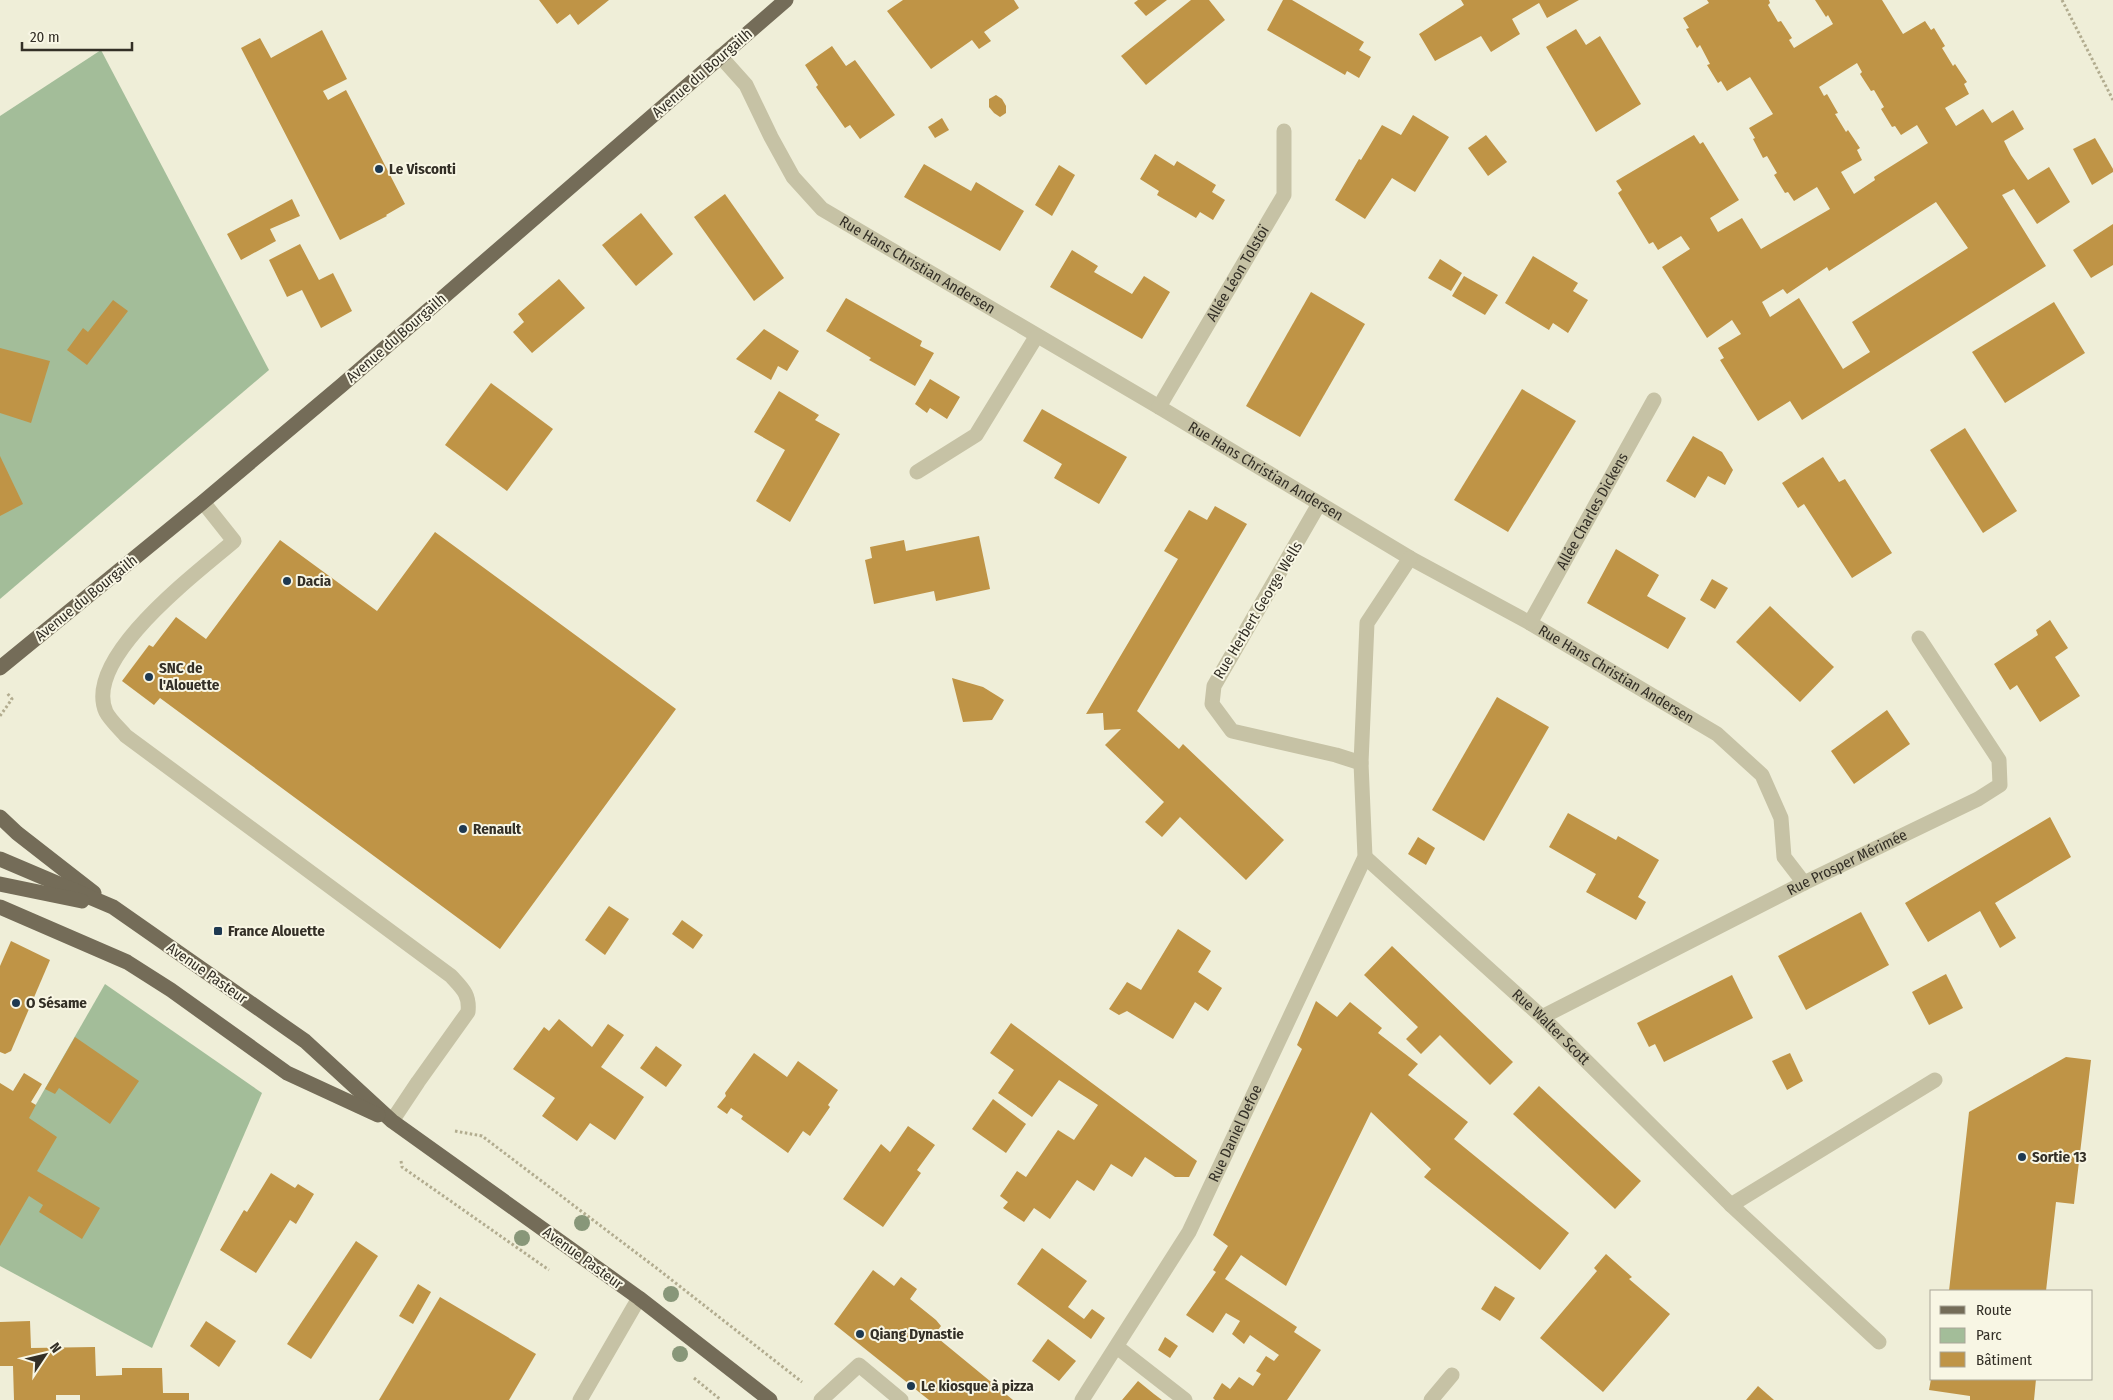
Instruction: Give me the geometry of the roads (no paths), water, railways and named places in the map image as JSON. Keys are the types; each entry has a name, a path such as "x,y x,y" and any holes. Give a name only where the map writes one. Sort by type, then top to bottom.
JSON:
{"main road":[{"name":"Avenue du Bourgailh","path":"0,668 204,502 342,386 786,0"},
{"path":"0,817 17,833 113,907"},
{"name":"Avenue Pasteur","path":"0,859 113,907 305,1041 392,1121 639,1298 770,1400"},
{"path":"0,884 113,907"},
{"name":"Avenue Pasteur","path":"0,906 127,962 171,990 287,1073 392,1121"}],"street":[{"name":"Rue Hans Christian Andersen","path":"720,56 746,85 770,137 793,177 822,209 1159,407 1410,558 1530,623 1717,734 1762,775 1781,818 1784,857 1804,883"},
{"name":"Allée Léon Tolstoï","path":"1159,407 1284,195 1284,131"},
{"path":"917,472 976,435 1036,336"},
{"name":"Allée Charles Dickens","path":"1530,623 1654,400"},
{"path":"204,502 234,541 140,625 114,658 103,687 106,711 126,736 451,976 466,991 469,1002 468,1012 392,1121"},
{"name":"Rue Herbert George Wells","path":"1319,504 1214,686 1212,704 1232,731 1336,755 1361,763"},
{"path":"1366,857 1361,763 1367,623 1410,558"},
{"name":"Rue Prosper Mérimée","path":"1542,1017 1804,883 1978,799 2000,785 1999,760 1919,638"},
{"name":"Rue Walter Scott","path":"1366,857 1542,1017 1732,1206 1879,1342"},
{"name":"Rue Daniel Defoe","path":"1082,1400 1189,1232 1366,857"},
{"path":"1732,1206 1936,1080"},
{"path":"580,1400 639,1298"},
{"path":"1117,1346 1185,1400"},
{"path":"822,1399 858,1365 901,1400"},
{"path":"1431,1400 1452,1375"}],"place":[{"name":"Le Visconti","path":"379,169"},
{"name":"Dacia","path":"287,581"},
{"name":"SNC de l'Alouette","path":"149,677"},
{"name":"Renault","path":"463,829"},
{"name":"France Alouette","path":"218,931"},
{"name":"O Sésame","path":"16,1003"},
{"name":"Sortie 13","path":"2022,1157"},
{"name":"Qiang Dynastie","path":"860,1334"},
{"name":"Le kiosque à pizza","path":"911,1386"}]}
